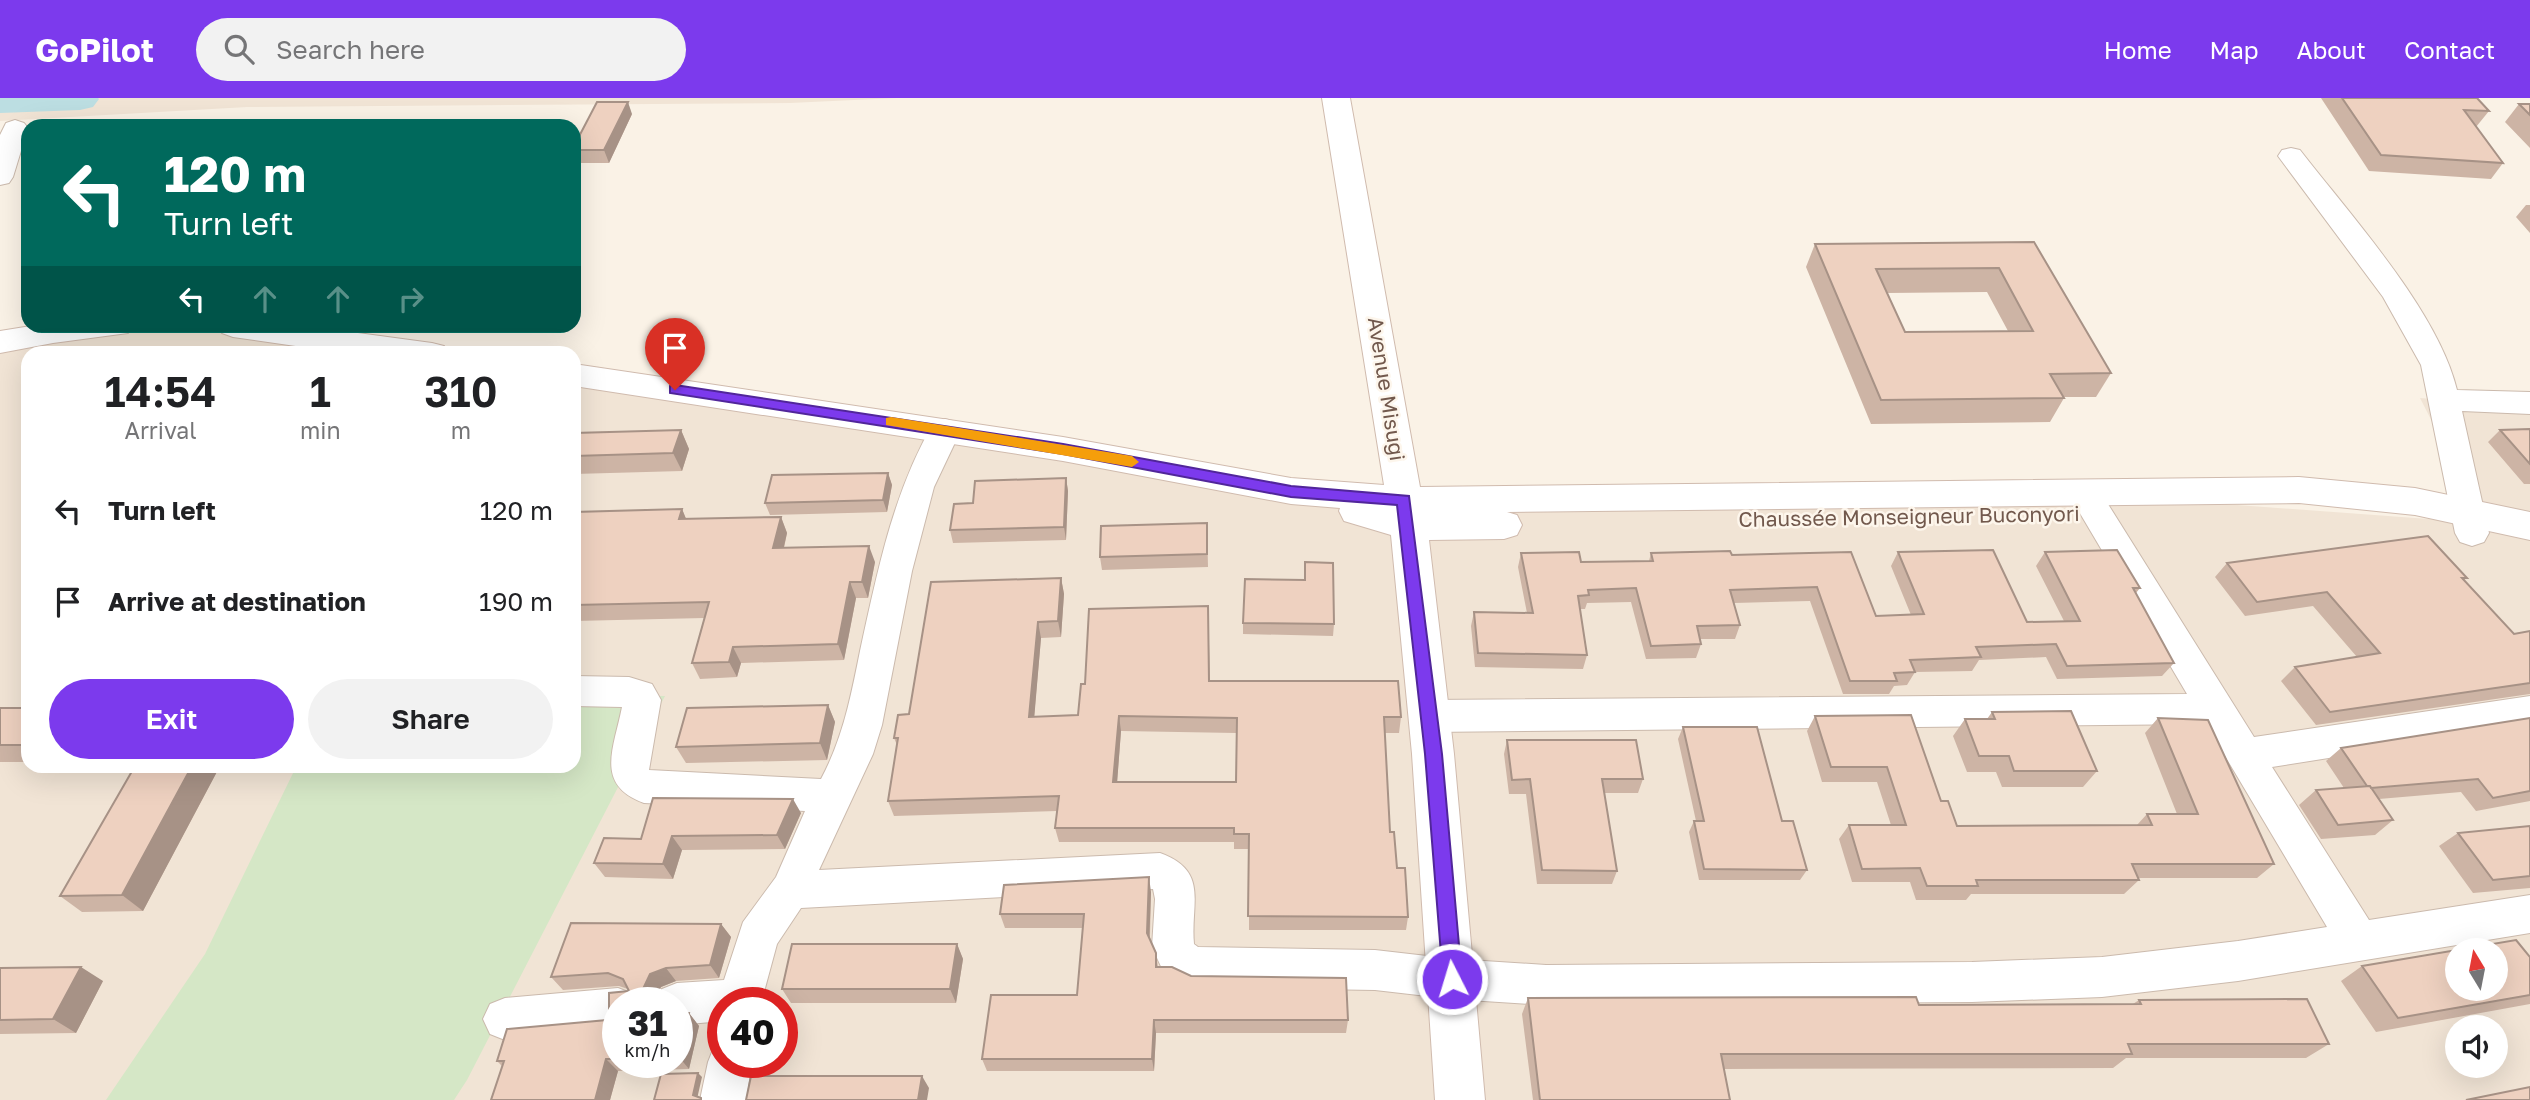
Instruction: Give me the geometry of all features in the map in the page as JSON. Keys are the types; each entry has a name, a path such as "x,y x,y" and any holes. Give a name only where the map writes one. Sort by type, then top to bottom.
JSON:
{"street":[{"name":"Avenue Misugi","path":"1336,98 1406,514 1429,716 1460,1100"},
{"path":"0,177 15,128"},
{"path":"2291,156 2396,294 2436,365 2470,521"},
{"path":"0,342 48,333"},
{"path":"283,333 375,346"},
{"name":"Chaussée Monseigneur Buconyori","path":"581,376 1063,449 1406,514 2091,503 2530,526"},
{"path":"2444,400 2530,403"},
{"path":"743,987 758,936 790,890 832,796 855,754 895,571 918,487 945,430"},
{"path":"2091,503 2214,709 2358,941"},
{"name":"Chaussée Monseigneur Buconyori","path":"2470,521 2530,548"},
{"path":"581,691 629,692 639,695 642,700 629,771 635,781 644,786 832,796"},
{"path":"1429,716 2214,709"},
{"path":"2243,755 2530,711"},
{"path":"790,890 1160,871 1171,876 1175,885 1174,944 1178,958 1192,967 1376,970 1452,979 1546,985 1985,982 2102,976 2238,961 2530,914"},
{"path":"505,1019 602,1010"},
{"path":"723,1100 727,1078"}],"shaded area":[{"path":"0,98 897,98 790,103 247,107 0,121"},
{"path":"81,333 309,333 384,346 21,346 21,773 581,773 581,378 1417,507 2169,500 2456,521 2449,455 2420,398 2530,407 2530,1100 0,1100 0,344"}],"green space":[{"path":"581,695 665,696 467,1080 454,1100 106,1100 205,954 293,773 581,773"}],"building":[{"path":"2342,98 2477,98 2489,111 2464,110 2503,163 2381,155"},
{"path":"597,102 628,102 604,150 581,150 581,133"},
{"path":"2519,104 2530,104 2530,115"},
{"path":"2034,242 2111,373 2050,374 2064,398 1881,400 1815,244","holes":["1999,268 2033,331 1905,332 1876,269"]},
{"path":"2530,429 2530,464 2500,430"},
{"path":"681,430 673,453 581,456 581,433"},
{"path":"888,473 883,500 765,503 772,475"},
{"path":"1066,478 1064,527 950,530 954,504 973,503 975,481"},
{"path":"682,509 679,519 781,517 773,548 869,546 862,582 850,582 838,644 733,647 729,662 692,663 709,602 581,605 581,512"},
{"path":"1207,523 1207,554 1100,557 1101,526"},
{"path":"2428,536 2467,578 2462,578 2514,634 2530,631 2530,683 2330,712 2295,667 2380,653 2327,592 2257,602 2227,563"},
{"path":"1993,550 2027,622 2080,621 2045,552 2117,550 2140,588 2133,588 2174,663 2067,666 2056,644 1976,647 1981,657 1910,660 1915,672 1894,673 1897,681 1850,681 1817,587 1730,590 1740,625 1697,626 1701,644 1651,646 1636,588 1588,590 1589,595 1578,596 1587,655 1478,653 1474,612 1533,613 1521,553 1579,552 1581,562 1653,561 1651,553 1730,551 1732,555 1851,552 1876,616 1924,614 1898,552"},
{"path":"1305,562 1333,563 1334,624 1243,623 1245,579 1305,580"},
{"path":"1061,578 1058,621 1038,622 1029,717 1078,715 1081,684 1085,684 1089,609 1208,606 1209,681 1398,681 1401,717 1384,717 1390,832 1394,832 1397,868 1405,868 1408,917 1248,916 1249,834 1234,834 1234,828 1055,828 1059,796 888,801 898,738 894,738 898,715 909,714 931,582","holes":["1119,716 1237,718 1236,782 1113,782"]},
{"path":"828,705 820,743 676,747 687,708"},
{"path":"0,708 21,708 21,745 0,745"},
{"path":"2071,711 2097,771 2014,771 2009,756 1979,756 1965,719 1995,719 1992,712"},
{"path":"1911,715 1941,801 1948,801 1957,826 2152,825 2147,814 2198,814 2158,718 2208,720 2274,864 2132,864 2139,880 1976,880 1978,886 1927,886 1920,868 1862,869 1849,825 1906,825 1887,767 1831,767 1815,716"},
{"path":"2530,718 2530,791 2493,798 2478,779 2371,788 2341,748"},
{"path":"1683,727 1757,727 1782,821 1793,821 1807,870 1704,869 1694,821 1704,821"},
{"path":"1507,740 1636,740 1643,779 1602,779 1617,871 1542,870 1530,779 1512,780"},
{"path":"131,773 188,773 122,895 60,896"},
{"path":"2370,786 2393,820 2338,825 2316,790"},
{"path":"653,798 793,799 777,835 672,836 663,864 594,863 604,838 641,839"},
{"path":"2530,826 2530,876 2493,880 2458,833"},
{"path":"1149,877 1147,933 1156,953 1156,967 1172,967 1191,976 1346,978 1348,1020 1154,1020 1152,1059 982,1059 991,995 1077,995 1084,914 1000,914 1004,885"},
{"path":"571,923 721,924 710,965 666,968 650,974 644,987 627,987 623,979 608,973 551,977"},
{"path":"2516,940 2530,957 2530,995 2508,999 2508,941"},
{"path":"792,944 957,944 950,989 782,987"},
{"path":"2445,952 2445,1001 2496,1001 2398,1018 2362,966"},
{"path":"81,967 53,1019 0,1020 0,968"},
{"path":"1916,997 1919,1005 2141,1004 2139,1000 2307,999 2329,1044 2128,1044 2132,1054 1721,1054 1730,1100 1540,1100 1528,998"},
{"path":"602,1020 602,1074 595,1100 491,1100 504,1061 497,1061 507,1029"},
{"path":"693,1073 698,1073 693,1095 701,1100 654,1100 660,1078 693,1078"},
{"path":"922,1076 918,1100 746,1100 751,1078"},
{"path":"2530,1087 2530,1100 2466,1100"}],"waterway":[{"path":"0,102 80,99"}],"slow traffic":[{"path":"891,422 1132,462"}],"route":[{"path":"675,390 1063,449 1291,491 1404,500 1433,754 1452,979"}]}
